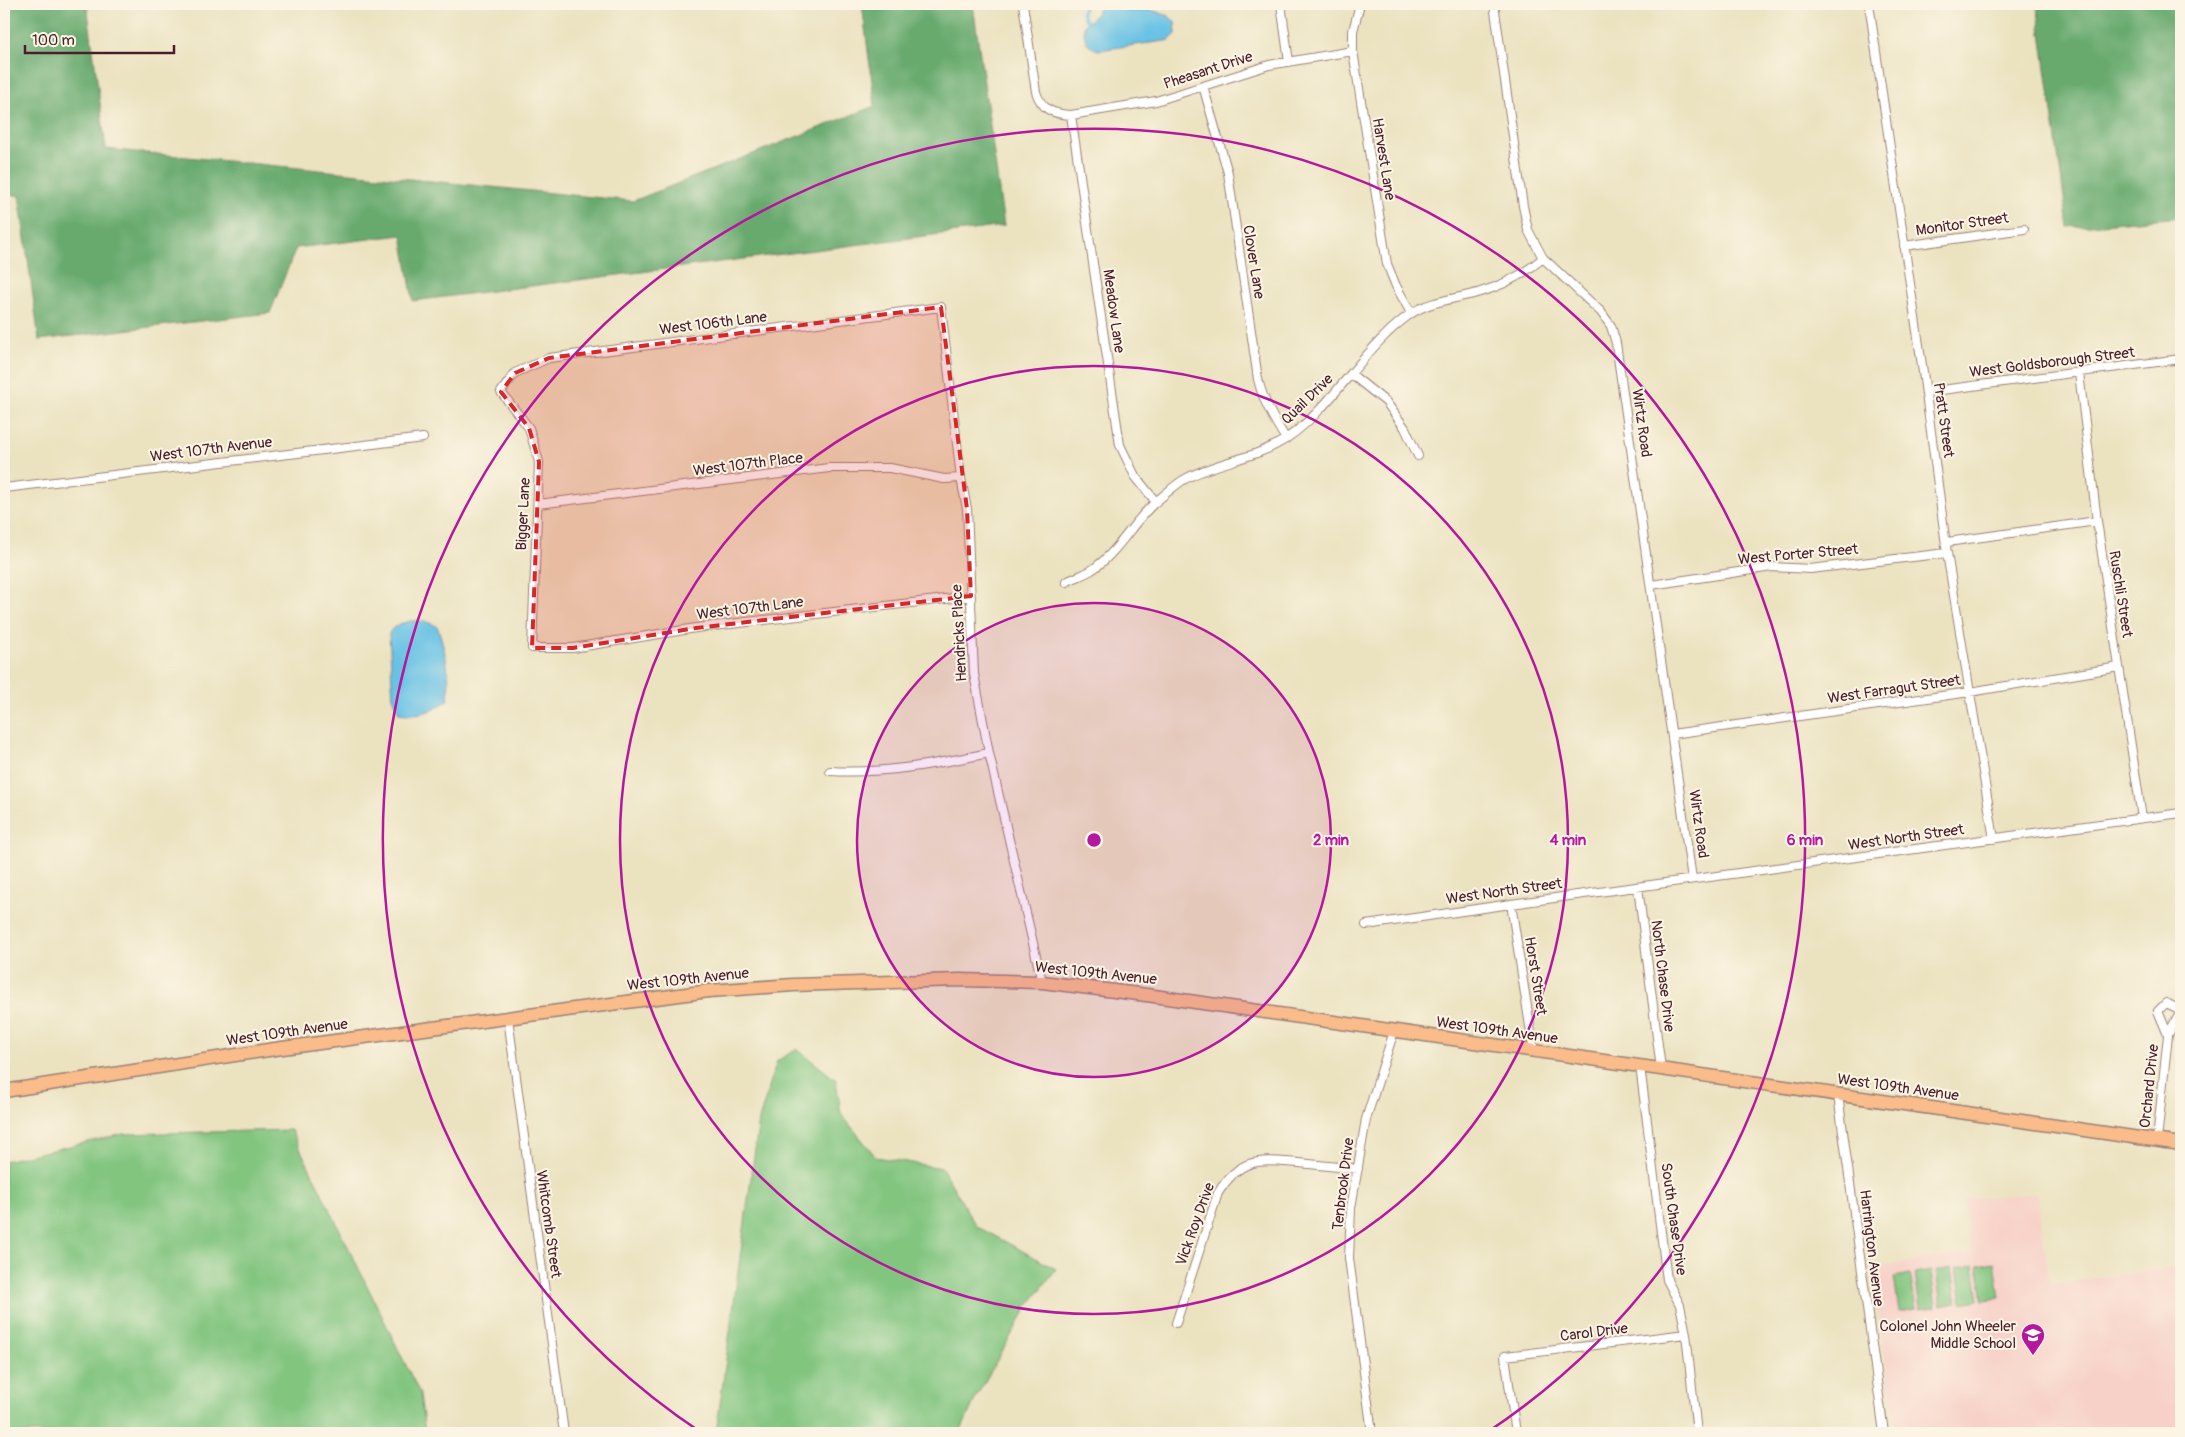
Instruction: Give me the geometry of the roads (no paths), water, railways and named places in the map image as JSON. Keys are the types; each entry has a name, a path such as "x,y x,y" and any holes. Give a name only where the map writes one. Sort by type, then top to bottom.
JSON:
{"main road":[{"name":"West 109th Avenue","path":"4,1091 266,1050 710,991 793,984 885,981 1042,982 1117,991 2181,1144"}],"street":[{"path":"1024,4 1036,92 1040,103 1048,110 1058,114 1071,115"},
{"path":"1281,4 1289,62"},
{"name":"Harvest Lane","path":"1360,4 1353,31 1354,51 1387,264 1396,286 1411,313"},
{"name":"Wirtz Road","path":"1494,4 1522,206 1528,230 1543,258 1601,312 1611,326 1614,335 1692,879"},
{"name":"Pratt Street","path":"1869,4 1926,392 1947,553 1994,839"},
{"name":"Pheasant Drive","path":"1071,115 1156,101 1269,65 1354,51"},
{"name":"Clover Lane","path":"1202,86 1228,173 1258,379 1272,417 1286,439"},
{"name":"Meadow Lane","path":"1071,115 1120,445 1136,476 1156,502"},
{"name":"Monitor Street","path":"1904,246 2024,229"},
{"name":"Quail Drive","path":"1066,582 1091,570 1156,502 1185,479 1262,451 1286,439 1308,421 1392,328 1411,313 1439,302 1477,293 1507,283 1526,272 1543,258"},
{"name":"West 106th Lane","path":"501,392 515,374 549,358 941,307"},
{"name":"Hendricks Place","path":"941,307 961,478 968,509 974,674 989,753 1042,982"},
{"name":"West Goldsborough Street","path":"1926,392 2181,359"},
{"name":"Ruschli Street","path":"2078,373 2096,521 2142,818"},
{"path":"1351,374 1386,402 1405,428 1418,456"},
{"name":"Bigger Lane","path":"501,392 529,428 539,462 532,648"},
{"name":"West 107th Avenue","path":"4,488 422,438"},
{"name":"West 107th Place","path":"538,504 829,468 890,468 944,479 961,478"},
{"path":"1947,542 2096,521"},
{"name":"West Porter Street","path":"1651,586 1772,567 1810,569 1947,553"},
{"name":"West 107th Lane","path":"532,648 573,648 696,628 970,596"},
{"name":"West Farragut Street","path":"1672,734 1970,692 2118,667"},
{"path":"830,771 858,773 915,768 989,753"},
{"name":"West North Street","path":"1366,925 2181,813"},
{"name":"North Chase Drive","path":"1638,887 1661,1069"},
{"name":"Horst Street","path":"1511,904 1534,1052"},
{"name":"Whitcomb Street","path":"508,1018 564,1433"},
{"name":"Tenbrook Drive","path":"1372,1433 1349,1258 1351,1208 1366,1119 1394,1031"},
{"name":"Orchard Drive","path":"2157,1140 2168,1035"},
{"name":"South Chase Drive","path":"1640,1066 1667,1280 1680,1304 1686,1334 1697,1433"},
{"name":"Harrington Avenue","path":"1838,1095 1884,1433"},
{"name":"Vick Roy Drive","path":"1176,1323 1218,1193 1226,1180 1235,1172 1244,1166 1263,1160 1358,1169"},
{"name":"Carol Drive","path":"1516,1433 1505,1356 1686,1334"}],"water":[{"path":"1103,4 1115,4 1127,11 1151,10 1169,16 1175,22 1176,34 1170,40 1098,50 1090,46 1086,41 1084,25 1091,20"},
{"path":"411,621 424,621 437,626 443,643 449,682 448,700 437,708 413,714 399,713 393,698 389,634 395,626"}],"waterway":[{"path":"1086,4 1082,12 1087,21"}],"place":[{"name":"Colonel John Wheeler Middle School","path":"2033,1356"}]}
